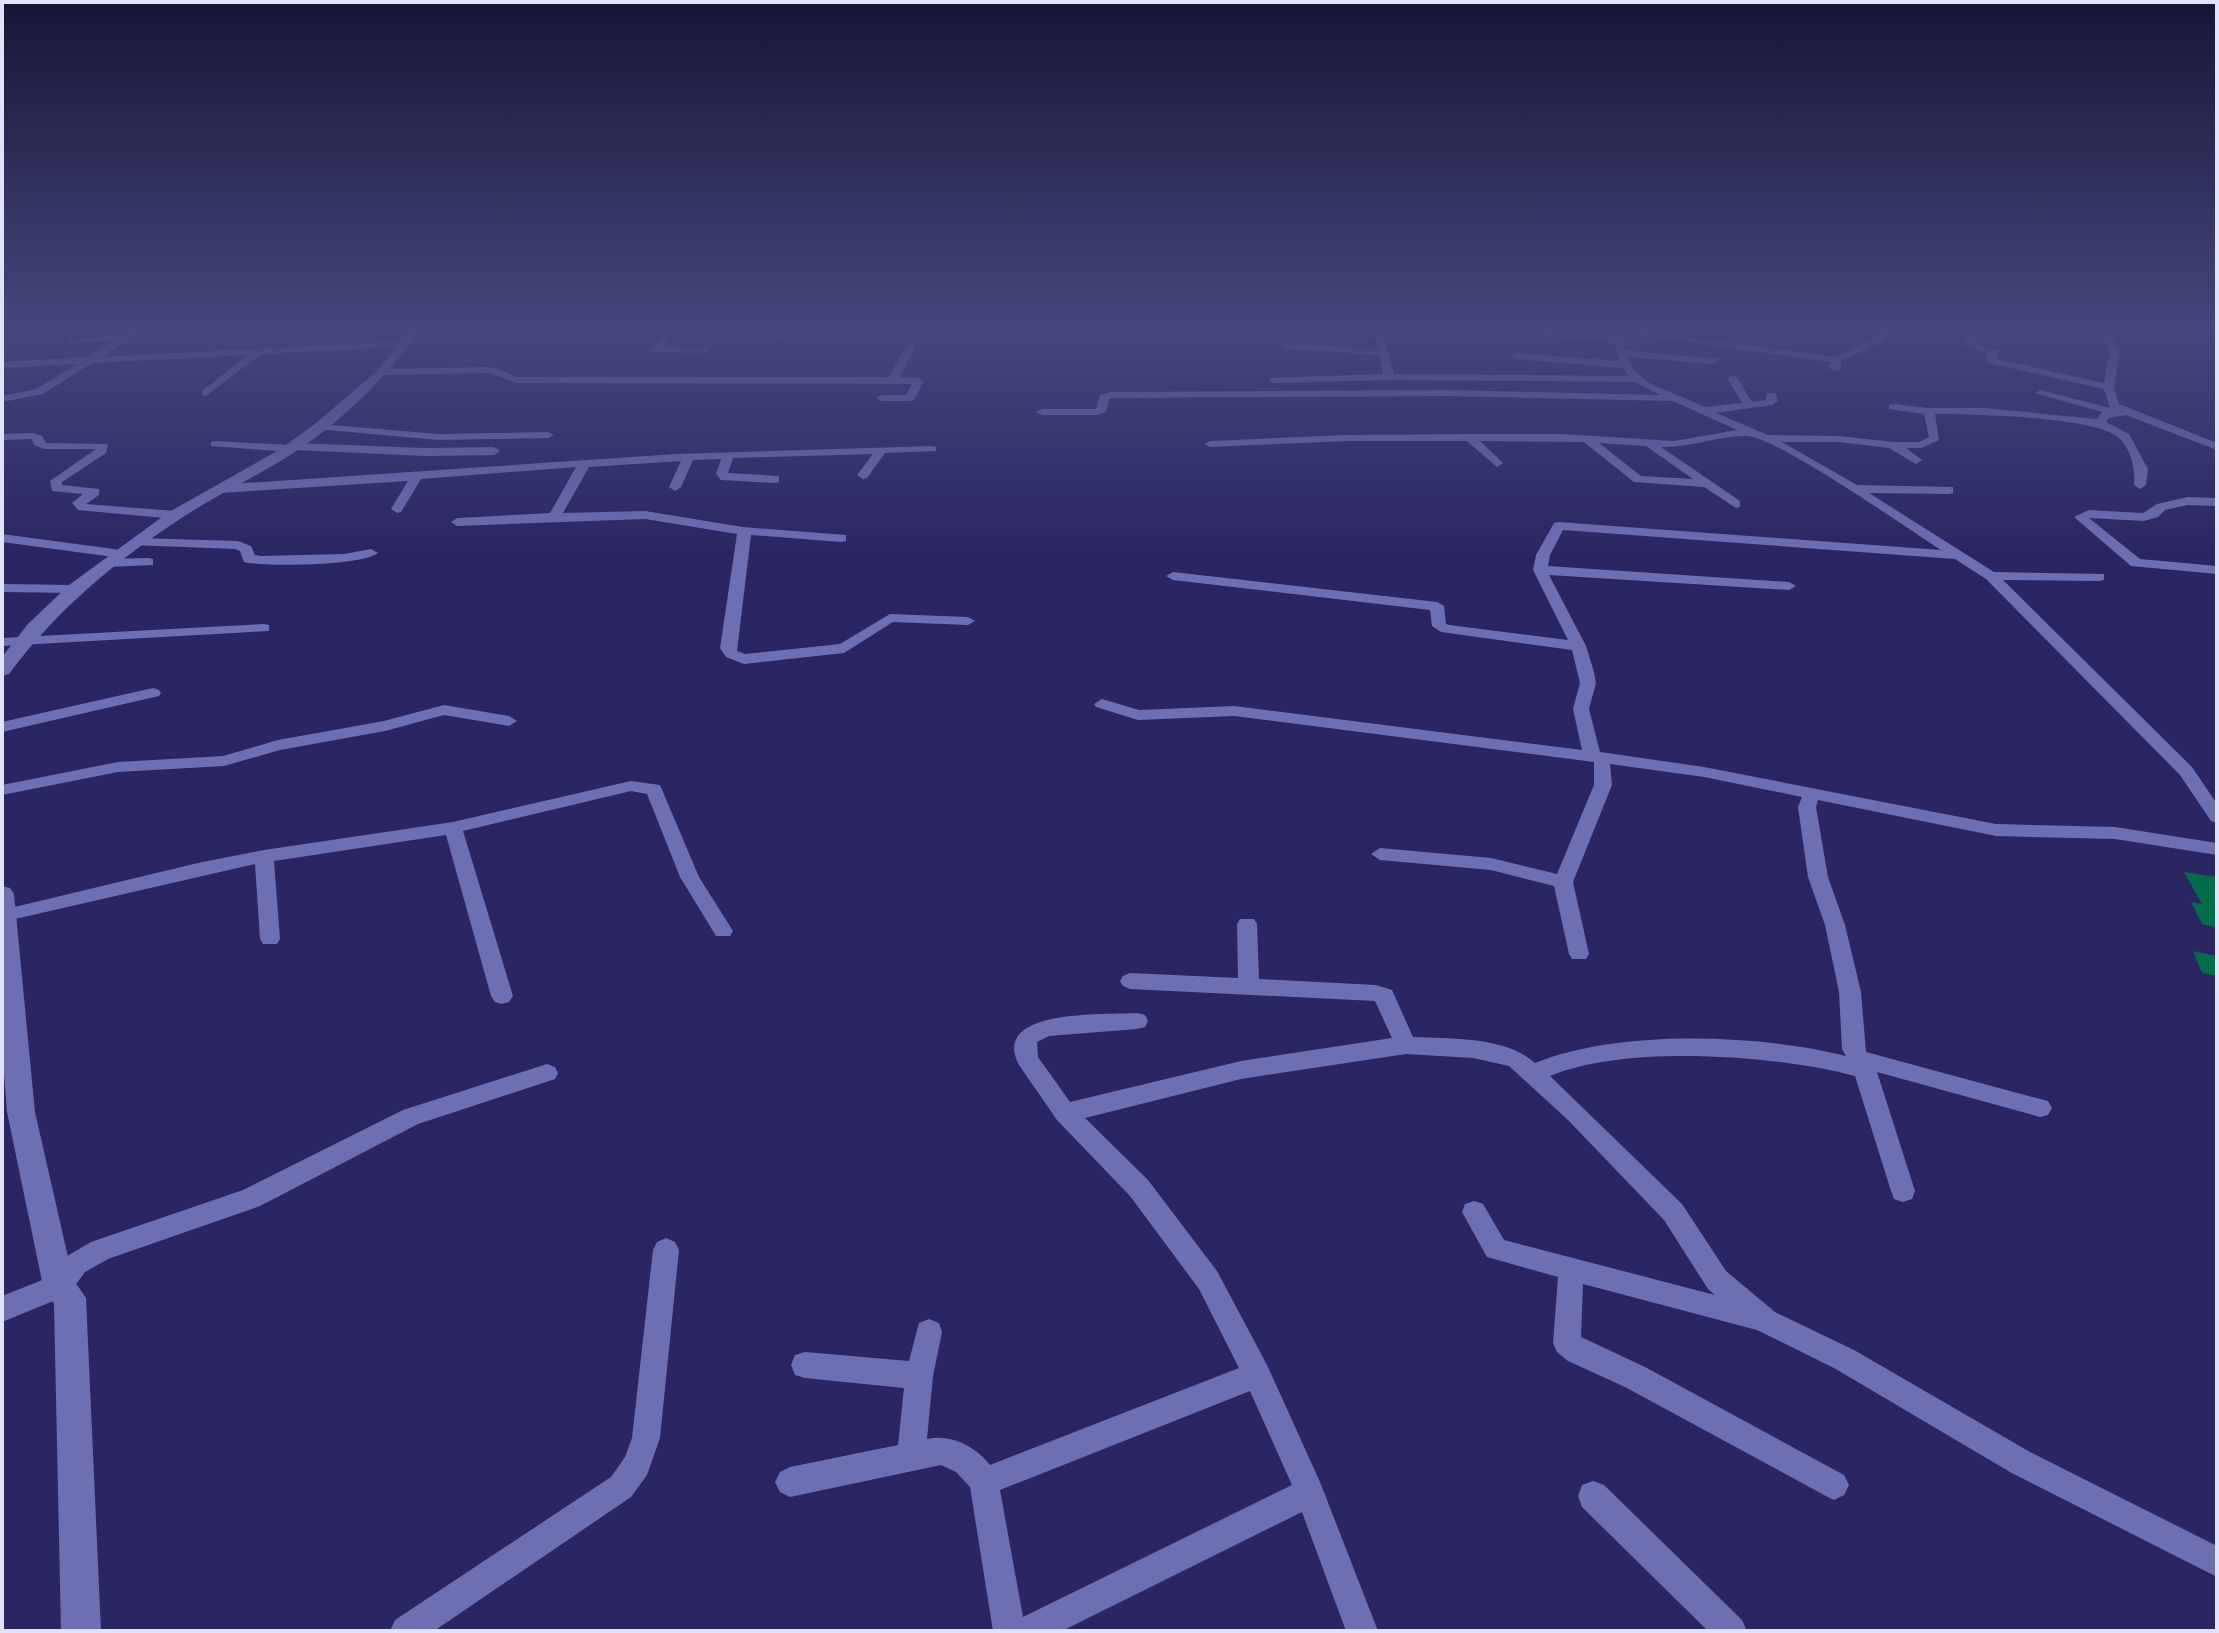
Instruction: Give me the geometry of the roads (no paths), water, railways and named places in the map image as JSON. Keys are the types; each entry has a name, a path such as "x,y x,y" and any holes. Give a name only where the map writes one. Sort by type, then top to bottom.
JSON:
{"street":[{"path":"2,670 22,643 75,589 115,558 175,515 293,447 347,403"},
{"path":"1042,412 1097,412 1102,410 1103,403"},
{"path":"1683,403 1796,452 1991,576 2186,771 2217,817"},
{"path":"1702,411 1763,403"},
{"path":"2083,403 2120,412 2217,447"},
{"path":"2111,403 2120,412"},
{"path":"1893,407 1929,411 1984,411 2098,423 2123,434 2142,469 2140,485"},
{"path":"1768,439 1839,439 1921,445 1935,438 1929,411"},
{"path":"2098,423 2105,415 2120,412"},
{"path":"320,427 438,437 548,435"},
{"path":"1210,444 1469,437 1686,443 1747,432"},
{"path":"2,437 33,436 44,446 104,446 102,451 56,481 56,488 95,492 78,503 82,507 175,515"},
{"path":"1469,437 1497,463"},
{"path":"1586,438 1638,479 1707,484"},
{"path":"1648,443 1736,504"},
{"path":"215,444 425,452 494,451"},
{"path":"1892,445 1916,460"},
{"path":"220,489 285,482 416,477 780,451 932,449"},
{"path":"863,475 882,450"},
{"path":"728,455 722,474 725,477 775,479"},
{"path":"675,487 688,458"},
{"path":"554,517 584,464"},
{"path":"397,509 416,477"},
{"path":"1853,489 1949,490"},
{"path":"2217,502 2188,501 2161,507 2157,513 2144,517 2090,514 2080,517 2136,563 2217,570"},
{"path":"457,522 645,515 743,531 841,538"},
{"path":"1579,954 1563,882 1603,785 1581,709 1582,696 1588,683 1578,646 1540,570 1543,555 1559,526 1958,555"},
{"path":"743,531 745,537 728,648 731,654 744,659 844,648 890,618 968,621"},
{"path":"2,538 148,562"},
{"path":"137,542 238,545 246,549 249,559 261,560 352,558 371,553"},
{"path":"1540,570 1789,586"},
{"path":"1173,576 1437,606 1439,626 1446,629 1578,646"},
{"path":"1991,576 2099,577"},
{"path":"2,588 75,589"},
{"path":"2,642 264,628"},
{"path":"2,727 153,693"},
{"path":"1102,704 1138,715 1234,711 1704,772 1996,830 2115,833 2217,849"},
{"path":"2,790 118,767 224,761 278,745 379,727 444,710 509,721"},
{"path":"81,1631 70,1298 59,1286 12,1110 3,905 264,856 453,828 631,786 654,789 690,877 723,931"},
{"path":"1812,794 1807,807 1818,877 1850,992 1853,1049 1863,1065 1903,1191"},
{"path":"453,828 502,996"},
{"path":"1380,854 1491,864 1563,882"},
{"path":"264,856 270,939"},
{"path":"1247,924 1249,988"},
{"path":"1130,981 1376,993 1385,996 1406,1045"},
{"path":"1137,1021 1045,1028 1026,1038 1027,1059 1065,1113 1139,1188 1208,1280 1257,1375 1310,1492 1362,1631"},
{"path":"1065,1113 1241,1070 1406,1045 1473,1049 1516,1059 1673,1212 1717,1280 1766,1321"},
{"path":"1536,1076 1534,1073 1553,1062 1632,1051 1776,1052 1863,1065 2040,1108"},
{"path":"2,1309 59,1286 76,1264 100,1250 251,1198 411,1117 547,1073"},
{"path":"1474,1212 1496,1249 1766,1321 1844,1359 2020,1462 2217,1562"},
{"path":"406,1631 621,1487 637,1465 646,1438 666,1250"},
{"path":"1571,1271 1567,1343 1578,1352 1648,1383 1834,1485"},
{"path":"911,1458 919,1376 929,1332"},
{"path":"805,1365 919,1376"},
{"path":"984,1482 1257,1375"},
{"path":"790,1482 941,1451 973,1464 984,1482 1009,1631"},
{"path":"1028,1631 1310,1492"},
{"path":"1593,1496 1731,1631"}]}
